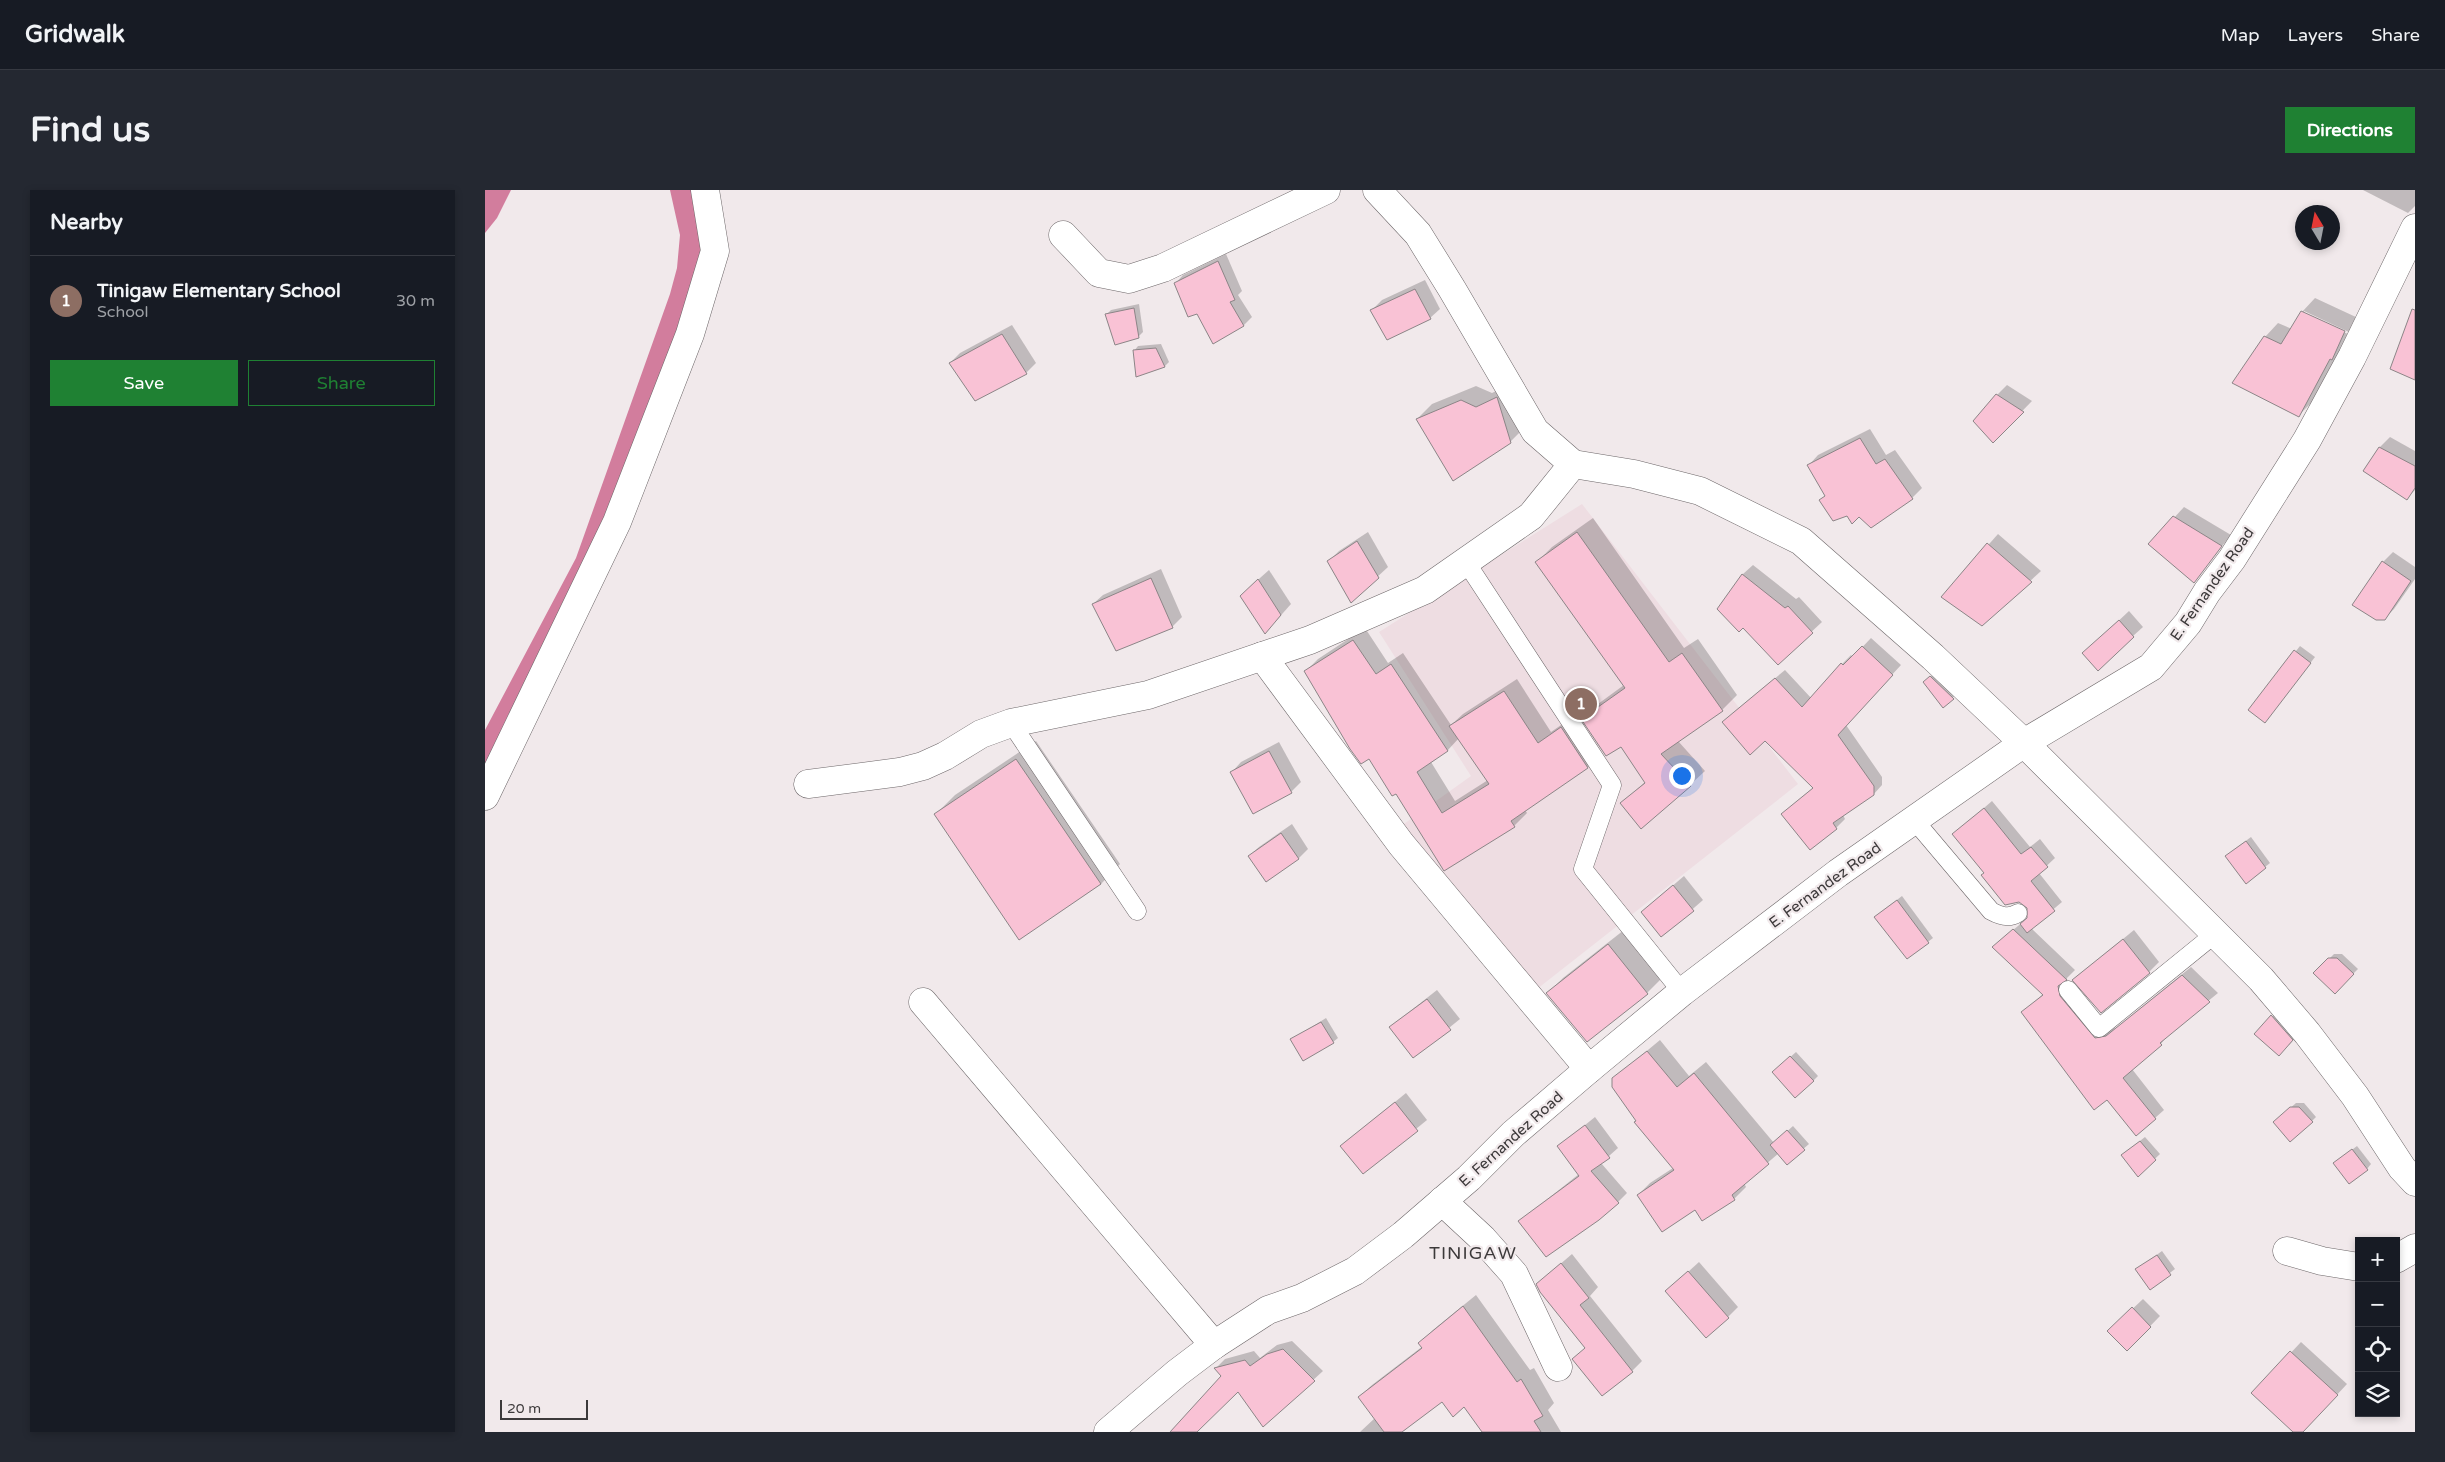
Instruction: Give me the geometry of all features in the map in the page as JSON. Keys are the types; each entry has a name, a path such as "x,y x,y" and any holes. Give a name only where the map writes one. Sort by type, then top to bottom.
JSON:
{"street":[{"path":"485,796 617,522 690,334 715,251 705,190"},
{"path":"1063,235 1099,273 1129,279 1163,268 1326,190"},
{"path":"1382,192 1417,234 1461,304 1535,431 1573,464 1634,474 1700,492 1801,541 1933,657 2024,743 2261,979 2307,1033 2355,1096 2401,1168 2415,1182"},
{"name":"E. Fernandez Road","path":"1108,1432 1177,1373 1214,1345 1269,1310 1302,1298 1355,1271 1403,1235 1469,1178 1513,1134 1589,1069 1682,992 1838,873 2024,743 2151,667 2189,623 2207,592 2232,559 2307,440 2413,236"},
{"path":"808,784 900,772 923,766 945,756 981,734 1011,723 1148,695 1310,640 1425,590 1531,516 1573,464"},
{"path":"1262,656 1401,844 1589,1069"},
{"path":"923,1002 1214,1345"},
{"path":"1442,1201 1483,1240 1514,1274 1558,1366"},
{"path":"2400,1257 2415,1248"},
{"path":"2287,1251 2322,1261 2355,1266"}],"lane":[{"path":"1466,562 1612,785 1583,870 1682,992"},
{"path":"1011,723 1137,912"},
{"path":"1915,821 1991,911 2000,916 2013,916 2018,913"},
{"path":"2068,990 2099,1028 2216,933"}],"shaded area":[{"path":"485,190 511,190 497,218 485,233"},
{"path":"670,190 691,190 703,239 696,294 592,559 485,774 485,730 576,558 670,294 677,268 680,235"},
{"path":"1582,504 1798,784 1537,989 1401,826 1471,776 1379,632"}],"building":[{"path":"1218,261 1235,300 1230,302 1244,326 1213,344 1197,314 1188,317 1174,283"},
{"path":"1415,289 1431,319 1387,340 1370,310"},
{"path":"1134,308 1139,338 1115,345 1105,314"},
{"path":"2412,309 2415,310 2415,380 2390,369"},
{"path":"2301,311 2345,331 2332,360 2330,359 2299,417 2232,383 2264,336 2281,344"},
{"path":"1002,334 1027,374 975,401 949,363"},
{"path":"1156,348 1165,367 1136,377 1133,350"},
{"path":"1996,394 2024,412 1993,443 1973,421"},
{"path":"1497,397 1511,443 1453,481 1416,419 1461,400 1476,407"},
{"path":"1860,438 1876,464 1885,459 1913,499 1871,528 1859,517 1852,524 1847,516 1833,521 1819,500 1825,496 1807,465"},
{"path":"2379,447 2415,466 2415,488 2407,500 2363,471"},
{"path":"2173,516 2222,546 2194,583 2148,544"},
{"path":"1577,532 1669,662 1682,653 1723,711 1661,754 1691,786 1641,829 1620,803 1645,783 1621,747 1606,756 1581,719 1625,688 1535,562"},
{"path":"1357,541 1379,578 1351,603 1327,561"},
{"path":"1987,543 2032,582 1982,626 1941,597"},
{"path":"2382,561 2411,581 2385,620 2376,620 2352,605"},
{"path":"1742,574 1785,608 1788,606 1813,633 1778,665 1743,628 1739,632 1717,609"},
{"path":"1151,578 1173,628 1116,651 1092,604"},
{"path":"1258,579 1281,615 1265,634 1240,596"},
{"path":"2119,620 2134,637 2098,671 2082,653"},
{"path":"1353,640 1376,674 1391,664 1448,751 1417,772 1442,813 1489,784 1449,726 1504,691 1538,743 1561,727 1588,768 1511,821 1515,827 1444,871 1396,794 1392,796 1369,759 1361,764 1350,749 1304,671"},
{"path":"1862,646 1893,675 1838,735 1874,786 1874,795 1833,823 1837,829 1810,850 1781,814 1813,788 1765,741 1750,755 1722,722 1775,678 1802,707 1841,663 1843,665"},
{"path":"2294,650 2311,663 2265,723 2248,710"},
{"path":"1930,676 1954,699 1943,708 1923,682"},
{"path":"1269,751 1292,793 1253,814 1230,772"},
{"path":"1016,759 1101,884 1019,940 934,814"},
{"path":"1984,808 2021,854 2031,847 2048,867 2031,881 2055,911 2027,933 2020,924 2027,918 2027,908 2019,902 2005,905 1981,875 1984,873 1952,834"},
{"path":"1281,833 1299,859 1266,882 1248,856"},
{"path":"2246,841 2266,868 2246,884 2225,856"},
{"path":"1673,885 1694,911 1661,937 1641,912"},
{"path":"1897,900 1929,943 1907,959 1874,917"},
{"path":"2013,929 2067,980 2058,986 2060,996 2095,1038 2106,1036 2182,975 2210,1002 2160,1043 2162,1045 2123,1078 2156,1119 2136,1136 2107,1100 2094,1110 2021,1012 2043,995 1992,947"},
{"path":"2123,939 2150,973 2101,1013 2072,980"},
{"path":"1608,944 1648,994 1587,1042 1546,993"},
{"path":"2328,958 2337,958 2354,974 2335,994 2313,973"},
{"path":"1427,999 1451,1030 1413,1058 1389,1027"},
{"path":"2271,1015 2293,1040 2279,1056 2254,1034"},
{"path":"1321,1022 1334,1043 1303,1061 1290,1039"},
{"path":"1647,1051 1677,1087 1694,1073 1769,1164 1732,1195 1735,1200 1702,1221 1695,1210 1662,1232 1637,1195 1674,1170 1634,1122 1636,1121 1612,1087 1612,1078"},
{"path":"1790,1056 1814,1081 1795,1098 1772,1072"},
{"path":"1395,1102 1418,1131 1363,1174 1340,1146"},
{"path":"2290,1107 2299,1107 2313,1122 2290,1142 2273,1122"},
{"path":"1585,1125 1610,1158 1591,1171 1619,1203 1599,1220 1546,1257 1518,1221 1579,1176 1557,1146"},
{"path":"1787,1130 1805,1150 1787,1165 1770,1145"},
{"path":"2140,1141 2156,1160 2138,1177 2121,1155"},
{"path":"2352,1149 2368,1170 2349,1184 2333,1163"},
{"path":"2157,1255 2171,1275 2150,1290 2135,1269"},
{"path":"1561,1263 1589,1298 1580,1305 1633,1372 1602,1396 1572,1359 1585,1348 1540,1292 1536,1284"},
{"path":"1688,1271 1729,1318 1706,1338 1665,1291"},
{"path":"1463,1306 1517,1382 1521,1379 1543,1416 1534,1421 1541,1432 1482,1432 1464,1407 1453,1417 1442,1402 1402,1432 1384,1432 1358,1397 1422,1348 1418,1343"},
{"path":"2132,1307 2151,1327 2127,1351 2107,1331"},
{"path":"1283,1349 1315,1381 1263,1427 1238,1392 1197,1432 1170,1432 1221,1376 1214,1368 1245,1360 1250,1366 1267,1354"},
{"path":"2290,1351 2338,1395 2303,1432 2293,1432 2251,1393"}],"place":[{"name":"Tinigaw Elementary School","path":"1581,704"}],"district":[{"name":"TINIGAW","path":"1473,1253"}]}
